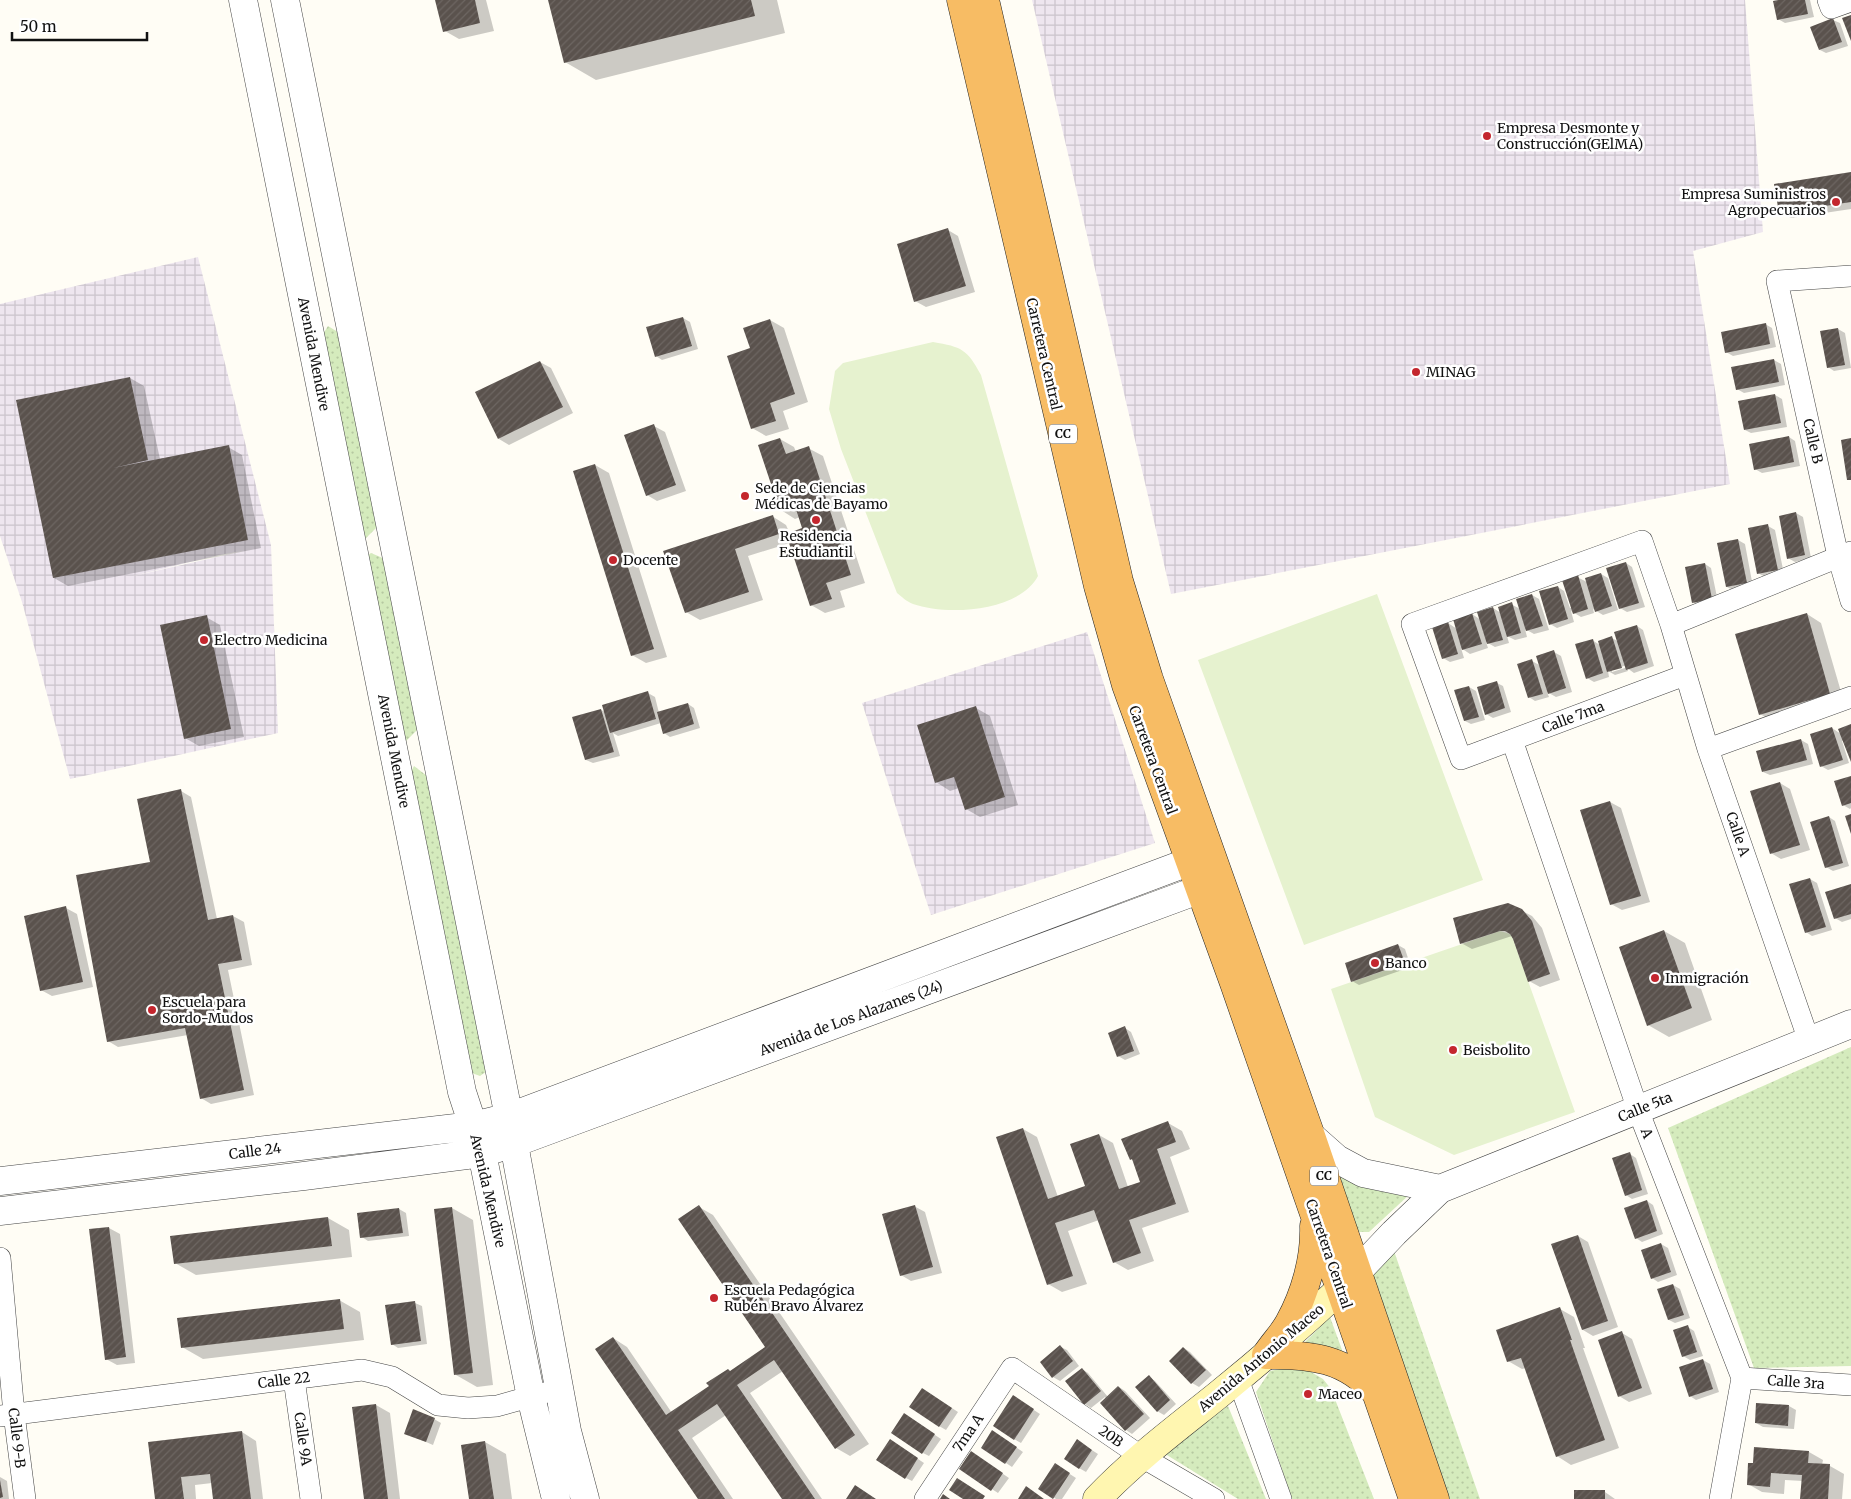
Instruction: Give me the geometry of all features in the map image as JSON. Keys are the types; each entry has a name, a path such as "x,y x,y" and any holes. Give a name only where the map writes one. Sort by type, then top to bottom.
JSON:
{"highway":[{"name":"Carretera Central","path":"961,0 1098,586 1126,685 1200,857"},
{"name":"Carretera Central","path":"985,0 1119,581 1210,886 1311,1136 1379,1397 1413,1499"},
{"name":"Carretera Central","path":"1210,886 1234,983 1311,1203 1349,1280 1435,1499"},
{"path":"1266,1355 1288,1324 1304,1293 1312,1252 1314,1228 1311,1203"},
{"path":"1266,1355 1299,1354 1332,1363 1356,1373 1368,1383 1379,1397"}],"main road":[{"name":"Avenida Antonio Maceo","path":"1097,1499 1142,1457 1238,1379 1330,1300 1349,1280"}],"street":[{"name":"Avenida Mendive","path":"243,0 462,1092 482,1153 531,1397 556,1499"},
{"path":"285,0 509,1116 567,1431 585,1499"},
{"path":"1828,0 1831,8 1851,1"},
{"name":"Calle B","path":"1851,276 1777,281 1845,554 1851,601"},
{"name":"Calle A","path":"1461,760 1412,624 1642,542 1671,625 1708,749 1809,1041"},
{"path":"1671,625 1845,554"},
{"name":"Calle 7ma","path":"1461,760 1685,675"},
{"path":"1708,749 1851,696"},
{"name":"A","path":"1512,740 1638,1110 1742,1378"},
{"name":"Avenida de Los Alazanes (24)","path":"509,1116 1200,857"},
{"name":"Avenida de Los Alazanes (24)","path":"482,1153 514,1143 1210,886"},
{"name":"Calle 5ta","path":"1440,1189 1851,1024"},
{"name":"Calle 24","path":"0,1181 473,1126 509,1116"},
{"path":"1311,1136 1337,1159 1362,1173 1440,1189"},
{"path":"0,1211 304,1176 482,1153"},
{"name":"Avenida Antonio Maceo","path":"1349,1280 1440,1189"},
{"name":"Calle 9-B","path":"0,1258 7,1415 25,1499"},
{"name":"20B","path":"1012,1368 1142,1457 1214,1499"},
{"name":"7ma A","path":"924,1499 1012,1368"},
{"name":"Calle 22","path":"7,1415 362,1370 392,1378 438,1405 468,1408 496,1406 560,1388"},
{"path":"1720,1499 1742,1378"},
{"name":"Calle 3ra","path":"1742,1378 1851,1385"},
{"name":"Calle 9A","path":"294,1379 311,1499"},
{"path":"1238,1379 1281,1499"}],"shaded area":[{"name":"MINAG","path":"1032,0 1745,0 1763,232 1693,251 1730,484 1171,594"},
{"path":"198,257 271,545 278,733 70,779 22,602 0,536 0,304","holes":["243,551 129,577 219,555"]},
{"path":"1087,632 1155,843 931,915 862,703"}],"green space":[{"path":"328,326 341,334 378,526 366,538 355,530 318,342"},
{"path":"933,342 963,351 972,360 981,375 1038,576 1029,588 1015,597 999,604 981,608 944,610 927,608 911,603 897,593 841,449 829,409 835,371 843,363"},
{"path":"371,553 385,559 418,729 406,741 396,733 359,561"},
{"path":"1377,594 1483,880 1304,945 1198,660"},
{"path":"414,766 427,776 490,1069 480,1076 469,1072 404,785"},
{"name":"Beisbolito","path":"1500,931 1510,934 1513,939 1575,1112 1454,1155 1375,1117 1331,989"},
{"path":"1851,1047 1851,1366 1754,1368 1668,1128"},
{"path":"1326,1163 1410,1194 1369,1232 1350,1232"},
{"path":"1394,1251 1480,1499 1441,1499 1369,1274"},
{"path":"1330,1317 1345,1358 1302,1345"},
{"path":"1299,1365 1323,1379 1331,1389 1374,1499 1292,1499 1256,1392 1270,1371"},
{"path":"1228,1406 1266,1499 1238,1499 1162,1452"}],"building":[{"path":"435,0 475,0 480,23 443,32"},
{"path":"548,0 751,0 755,16 564,63"},
{"path":"1805,0 1808,14 1777,20 1773,1"},
{"path":"1851,15 1851,41 1842,18"},
{"path":"1833,18 1842,42 1819,50 1810,27"},
{"path":"1851,172 1851,202 1779,213 1774,184"},
{"path":"948,228 966,286 914,302 897,244"},
{"path":"683,317 692,346 655,357 646,327"},
{"path":"770,319 795,394 770,403 776,421 751,429 727,356 750,348 743,328"},
{"path":"1766,323 1770,344 1725,353 1721,332"},
{"path":"1838,328 1845,365 1827,368 1820,331"},
{"path":"1774,359 1779,382 1736,390 1731,367"},
{"path":"540,361 563,407 498,439 475,392"},
{"path":"130,377 148,460 113,468 229,445 248,540 53,578 16,400"},
{"path":"1775,394 1781,423 1744,430 1738,401"},
{"path":"654,424 676,485 646,496 624,435"},
{"path":"1789,436 1794,462 1754,470 1749,444"},
{"name":"Residencia Estudiantil","path":"780,438 786,454 809,446 851,575 826,583 832,599 810,606 786,534 802,528 795,506 780,511 758,445"},
{"path":"1851,438 1851,480 1847,480 1841,440"},
{"name":"Docente","path":"595,464 654,649 631,656 573,471"},
{"path":"1796,512 1805,555 1787,559 1779,516"},
{"path":"773,515 779,534 735,549 749,592 685,613 663,551"},
{"path":"1768,524 1778,570 1757,574 1748,528"},
{"path":"1738,539 1747,583 1726,587 1717,543"},
{"path":"1626,562 1639,603 1619,609 1606,568"},
{"path":"1705,563 1712,599 1692,603 1685,567"},
{"path":"1601,573 1612,606 1595,612 1585,578"},
{"path":"1578,575 1588,609 1573,614 1562,580"},
{"path":"1558,586 1568,619 1549,625 1539,591"},
{"path":"1532,594 1543,626 1526,631 1516,599"},
{"path":"1512,602 1521,633 1507,637 1498,607"},
{"path":"1493,607 1503,640 1487,644 1477,612"},
{"path":"1472,613 1482,644 1462,650 1453,619"},
{"path":"1807,613 1830,694 1759,715 1735,634"},
{"path":"207,615 231,729 184,739 160,625"},
{"path":"1448,622 1458,654 1442,659 1432,627"},
{"path":"1637,625 1648,663 1626,670 1614,632"},
{"path":"1612,636 1622,668 1607,672 1598,641"},
{"path":"1593,639 1603,673 1586,679 1575,644"},
{"path":"1554,650 1566,688 1548,694 1536,656"},
{"path":"1532,659 1543,694 1528,698 1517,664"},
{"path":"1497,681 1505,708 1485,715 1477,687"},
{"path":"1469,686 1479,717 1464,721 1454,690"},
{"path":"648,691 656,719 610,733 602,705"},
{"path":"688,703 694,724 663,734 657,712"},
{"path":"976,706 1005,797 965,810 954,777 935,783 917,725"},
{"path":"601,709 614,752 585,760 572,717"},
{"path":"1851,724 1851,762 1838,729"},
{"path":"1832,727 1843,760 1820,767 1810,734"},
{"path":"1801,739 1807,760 1762,772 1756,751"},
{"path":"1851,776 1851,803 1842,806 1834,781"},
{"path":"1780,782 1800,845 1770,854 1750,791"},
{"name":"Escuela para Sordo-Mudos","path":"181,789 208,920 233,915 242,960 218,964 244,1090 200,1099 185,1028 107,1042 76,875 150,862 137,799"},
{"path":"1610,801 1641,896 1610,905 1580,810"},
{"path":"1851,814 1851,834 1845,816"},
{"path":"1829,816 1843,863 1825,868 1810,822"},
{"path":"1810,878 1826,927 1805,933 1789,884"},
{"path":"1851,884 1851,914 1834,919 1825,892"},
{"path":"1508,903 1522,909 1532,921 1550,974 1528,982 1513,939 1505,931 1460,944 1453,918"},
{"path":"66,906 83,982 40,991 24,916"},
{"name":"Inmigración","path":"1664,930 1692,1008 1647,1026 1619,947"},
{"name":"Banco","path":"1398,944 1405,963 1351,982 1345,963"},
{"path":"1125,1026 1134,1051 1117,1057 1108,1033"},
{"path":"1168,1121 1176,1142 1157,1149 1176,1204 1129,1220 1141,1253 1113,1263 1094,1210 1055,1223 1073,1276 1047,1285 996,1137 1023,1128 1048,1199 1085,1186 1070,1144 1099,1134 1119,1189 1140,1182 1132,1159 1130,1160 1121,1139"},
{"path":"1630,1152 1642,1190 1625,1196 1612,1158"},
{"path":"1647,1200 1657,1231 1635,1239 1624,1208"},
{"path":"699,1205 855,1435 835,1449 774,1360 737,1385 815,1499 782,1499 717,1404 678,1430 725,1499 698,1499 595,1349 613,1337 666,1415 709,1386 706,1383 728,1369 730,1371 765,1347 678,1219"},
{"path":"915,1205 933,1267 900,1276 882,1214"},
{"path":"452,1207 473,1373 454,1375 434,1209"},
{"path":"399,1208 403,1233 360,1238 357,1213"},
{"path":"328,1217 332,1246 174,1264 170,1236"},
{"path":"109,1227 126,1357 105,1360 89,1229"},
{"path":"1578,1235 1608,1321 1582,1330 1551,1244"},
{"path":"1661,1243 1671,1272 1651,1279 1641,1250"},
{"path":"1673,1284 1684,1315 1668,1320 1657,1289"},
{"path":"340,1299 344,1329 181,1348 177,1318"},
{"path":"415,1301 421,1341 391,1345 385,1305"},
{"path":"1560,1307 1605,1440 1556,1457 1521,1358 1507,1362 1496,1330"},
{"path":"1688,1325 1697,1352 1682,1357 1673,1330"},
{"path":"1622,1331 1642,1388 1618,1397 1598,1340"},
{"path":"1060,1345 1073,1361 1052,1378 1040,1362"},
{"path":"1183,1347 1206,1370 1191,1384 1169,1361"},
{"path":"1703,1359 1713,1389 1689,1397 1679,1367"},
{"path":"1082,1368 1101,1391 1084,1405 1065,1381"},
{"path":"1149,1375 1170,1400 1157,1412 1135,1387"},
{"path":"1118,1386 1144,1414 1125,1431 1100,1403"},
{"path":"922,1388 952,1408 939,1427 909,1407"},
{"path":"1013,1395 1034,1409 1014,1440 993,1426"},
{"path":"1756,1403 1789,1405 1788,1426 1755,1423"},
{"path":"376,1404 388,1499 364,1499 352,1407"},
{"path":"413,1409 435,1418 426,1442 404,1434"},
{"path":"904,1413 935,1434 922,1454 891,1433"},
{"path":"992,1430 1017,1447 1005,1464 981,1448"},
{"path":"242,1431 251,1499 213,1499 210,1474 181,1477 184,1499 155,1499 148,1442"},
{"path":"890,1439 918,1458 905,1479 876,1460"},
{"path":"1077,1439 1092,1450 1079,1469 1064,1459"},
{"path":"485,1441 494,1499 469,1499 461,1445"},
{"path":"1754,1447 1809,1451 1808,1463 1830,1464 1828,1499 1800,1499 1802,1475 1771,1473 1770,1487 1747,1485 1748,1463 1753,1463"},
{"path":"971,1451 1003,1473 991,1491 959,1469"},
{"path":"1055,1463 1070,1473 1053,1499 1038,1489"},
{"path":"957,1478 985,1496 983,1499 963,1499 949,1490"},
{"path":"0,1480 3,1497 0,1498"},
{"path":"855,1485 876,1499 846,1499"},
{"path":"1026,1486 1044,1499 1018,1499"},
{"path":"1574,1490 1605,1490 1605,1499 1574,1499"},
{"path":"943,1494 950,1499 940,1499"}],"place":[{"name":"Empresa Desmonte y Construcción(GElMA)","path":"1487,136"},
{"name":"Empresa Suministros Agropecuarios","path":"1836,202"},
{"name":"MINAG","path":"1416,372"},
{"name":"Sede de Ciencias Médicas de Bayamo","path":"745,496"},
{"name":"Residencia Estudiantil","path":"816,520"},
{"name":"Docente","path":"613,560"},
{"name":"Electro Medicina","path":"204,640"},
{"name":"Banco","path":"1375,963"},
{"name":"Inmigración","path":"1655,978"},
{"name":"Escuela para Sordo-Mudos","path":"152,1010"},
{"name":"Beisbolito","path":"1453,1050"},
{"name":"Escuela Pedagógica Rubén Bravo Álvarez","path":"714,1298"},
{"name":"Maceo","path":"1308,1394"}]}
